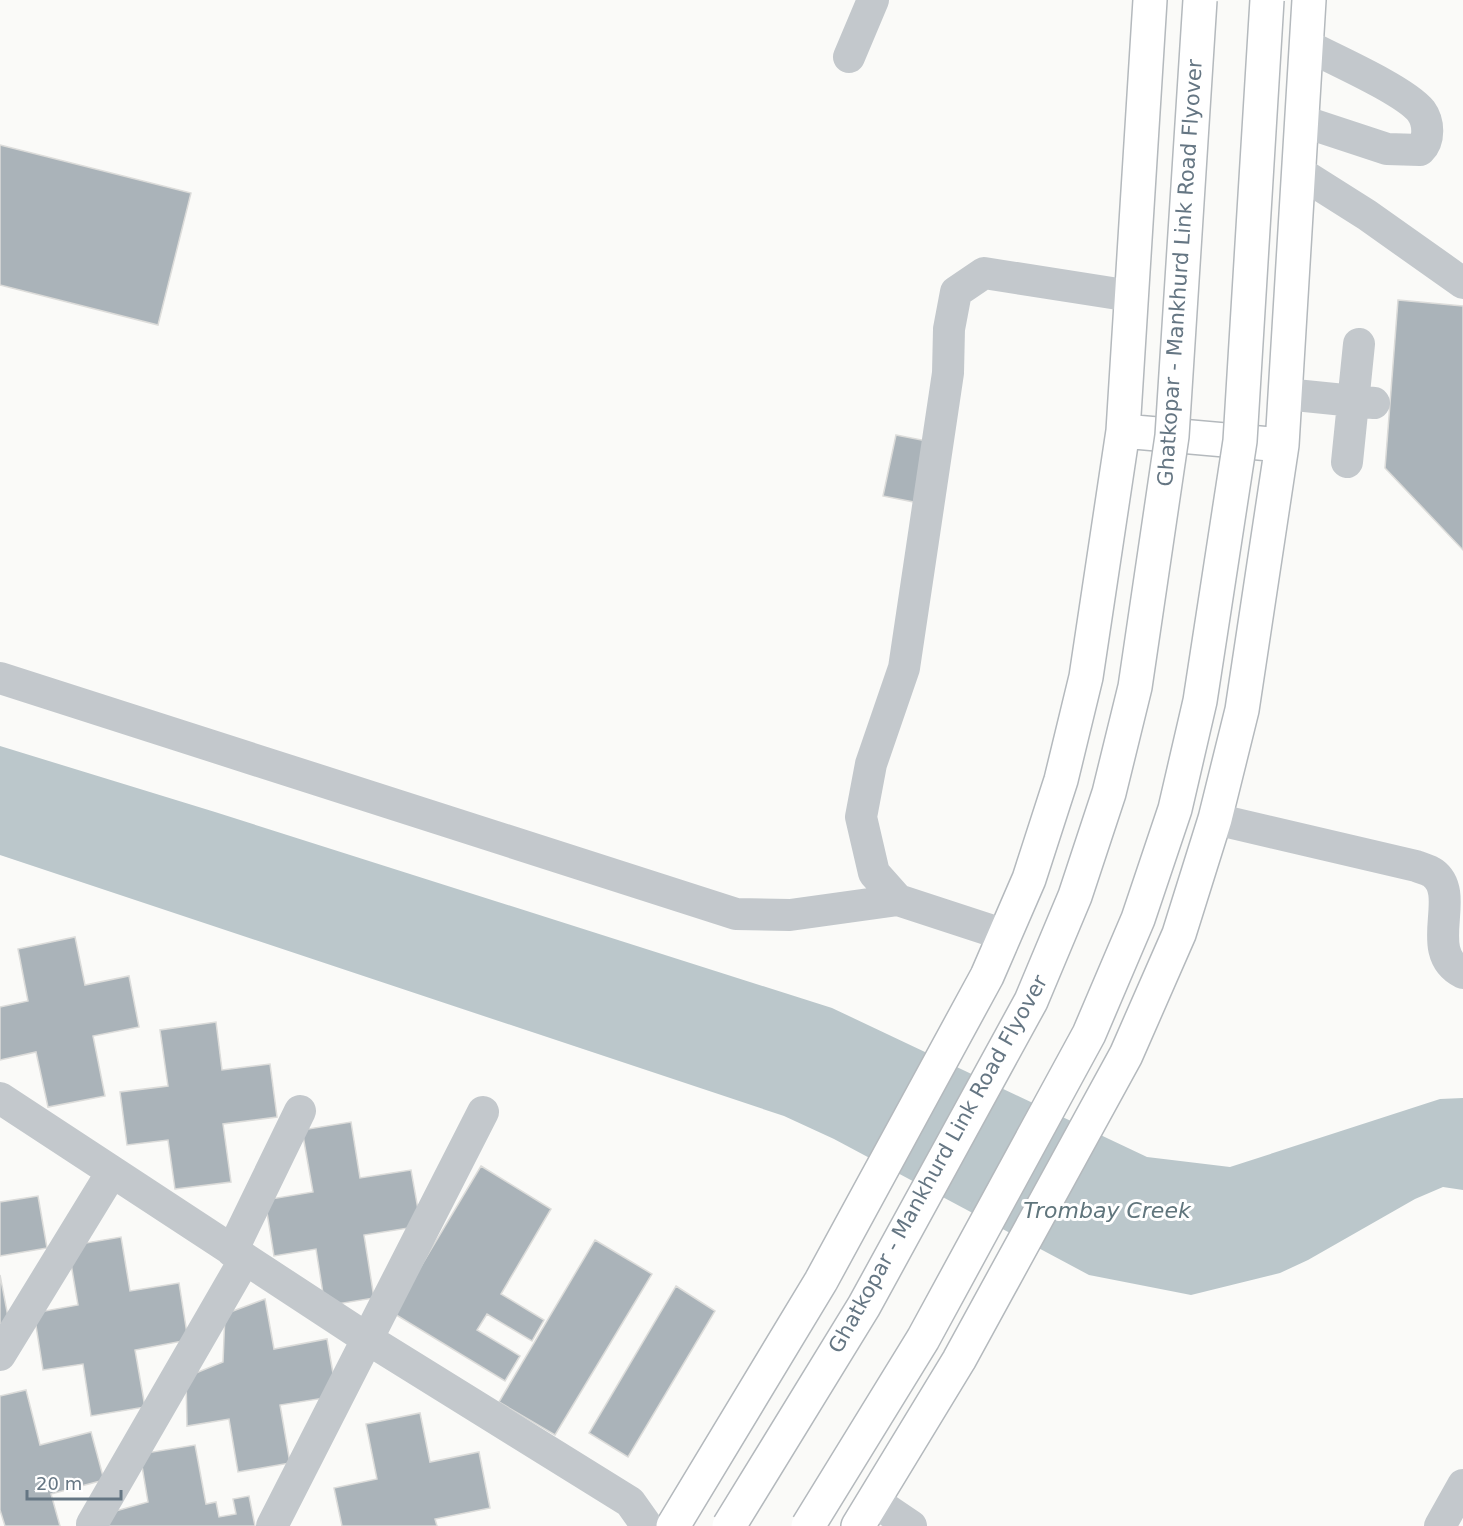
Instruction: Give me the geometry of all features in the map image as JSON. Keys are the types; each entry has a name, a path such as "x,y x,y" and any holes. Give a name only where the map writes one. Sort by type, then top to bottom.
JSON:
{"highway":[{"path":"673,1526 821,1281 987,976 1029,879 1061,780 1086,677 1123,431 1150,0"},
{"name":"Ghatkopar - Mankhurd Link Road Flyover","path":"729,1526 864,1306 1031,1000 1075,896 1109,792 1135,687 1172,436 1200,0"},
{"path":"808,1526 923,1339 1089,1034 1138,919 1174,809 1200,701 1240,441 1267,0"},
{"path":"866,1513 959,1360 1126,1055 1179,934 1215,819 1242,710 1282,445 1309,0"},
{"path":"1123,431 1282,445"}],"street":[{"path":"849,57 873,0"},
{"path":"1302,121 1401,151 1420,150 1426,140 1425,118 1411,103 1306,45"},
{"path":"1299,172 1367,215 1463,283"},
{"path":"898,900 874,873 861,817 871,764 904,668 948,373 949,329 956,292 984,273 1131,296"},
{"path":"1347,462 1365,402 1359,344"},
{"path":"1285,394 1365,402"},
{"path":"0,678 736,914 790,915 898,900 1005,935"},
{"path":"1215,819 1416,866 1434,873 1444,888 1442,936 1447,960 1463,974"},
{"path":"0,1098 366,1338 630,1502 647,1526"},
{"path":"92,1524 239,1255 300,1111"},
{"path":"272,1526 483,1112"},
{"path":"0,1355 112,1172"},
{"path":"1440,1526 1463,1485"},
{"path":"866,1513 910,1526"}],"water":[{"name":"Trombay Creek","path":"0,746 832,1008 1147,1157 1230,1167 1440,1099 1463,1098 1463,1190 1443,1187 1415,1199 1308,1260 1280,1273 1191,1295 1089,1275 834,1139 784,1116 0,855"}],"building":[{"path":"0,145 191,193 158,325 0,285"},
{"path":"1398,300 1463,306 1463,550 1385,468"},
{"path":"896,435 932,442 919,503 883,496"},
{"path":"75,937 85,985 129,976 139,1027 93,1036 105,1096 48,1107 36,1052 0,1060 0,1007 28,1001 18,949"},
{"path":"216,1022 222,1070 270,1064 277,1117 223,1124 231,1182 175,1189 168,1140 127,1145 120,1092 168,1086 160,1030"},
{"path":"351,1122 360,1178 411,1170 421,1226 364,1235 374,1298 325,1306 316,1249 274,1256 265,1200 313,1192 302,1130"},
{"path":"481,1166 551,1209 501,1294 544,1320 532,1341 487,1314 477,1330 520,1356 505,1381 393,1313"},
{"path":"38,1196 47,1248 0,1256 0,1202"},
{"path":"121,1237 130,1291 179,1283 188,1340 135,1350 145,1407 91,1416 83,1364 43,1370 34,1313 78,1305 68,1246"},
{"path":"595,1240 652,1274 555,1435 499,1402"},
{"path":"0,1275 9,1322 0,1324"},
{"path":"676,1286 715,1311 628,1457 589,1433"},
{"path":"265,1299 274,1349 327,1339 337,1396 280,1405 290,1463 238,1472 229,1419 187,1426 186,1377 223,1362 225,1314"},
{"path":"26,1390 40,1445 91,1432 104,1480 51,1494 60,1526 5,1526 0,1510 0,1396"},
{"path":"420,1413 430,1462 479,1452 490,1508 435,1519 437,1526 342,1526 334,1488 377,1479 366,1424"},
{"path":"195,1445 206,1504 216,1502 219,1517 236,1514 233,1499 249,1496 255,1526 106,1526 105,1514 148,1502 140,1454"}]}
